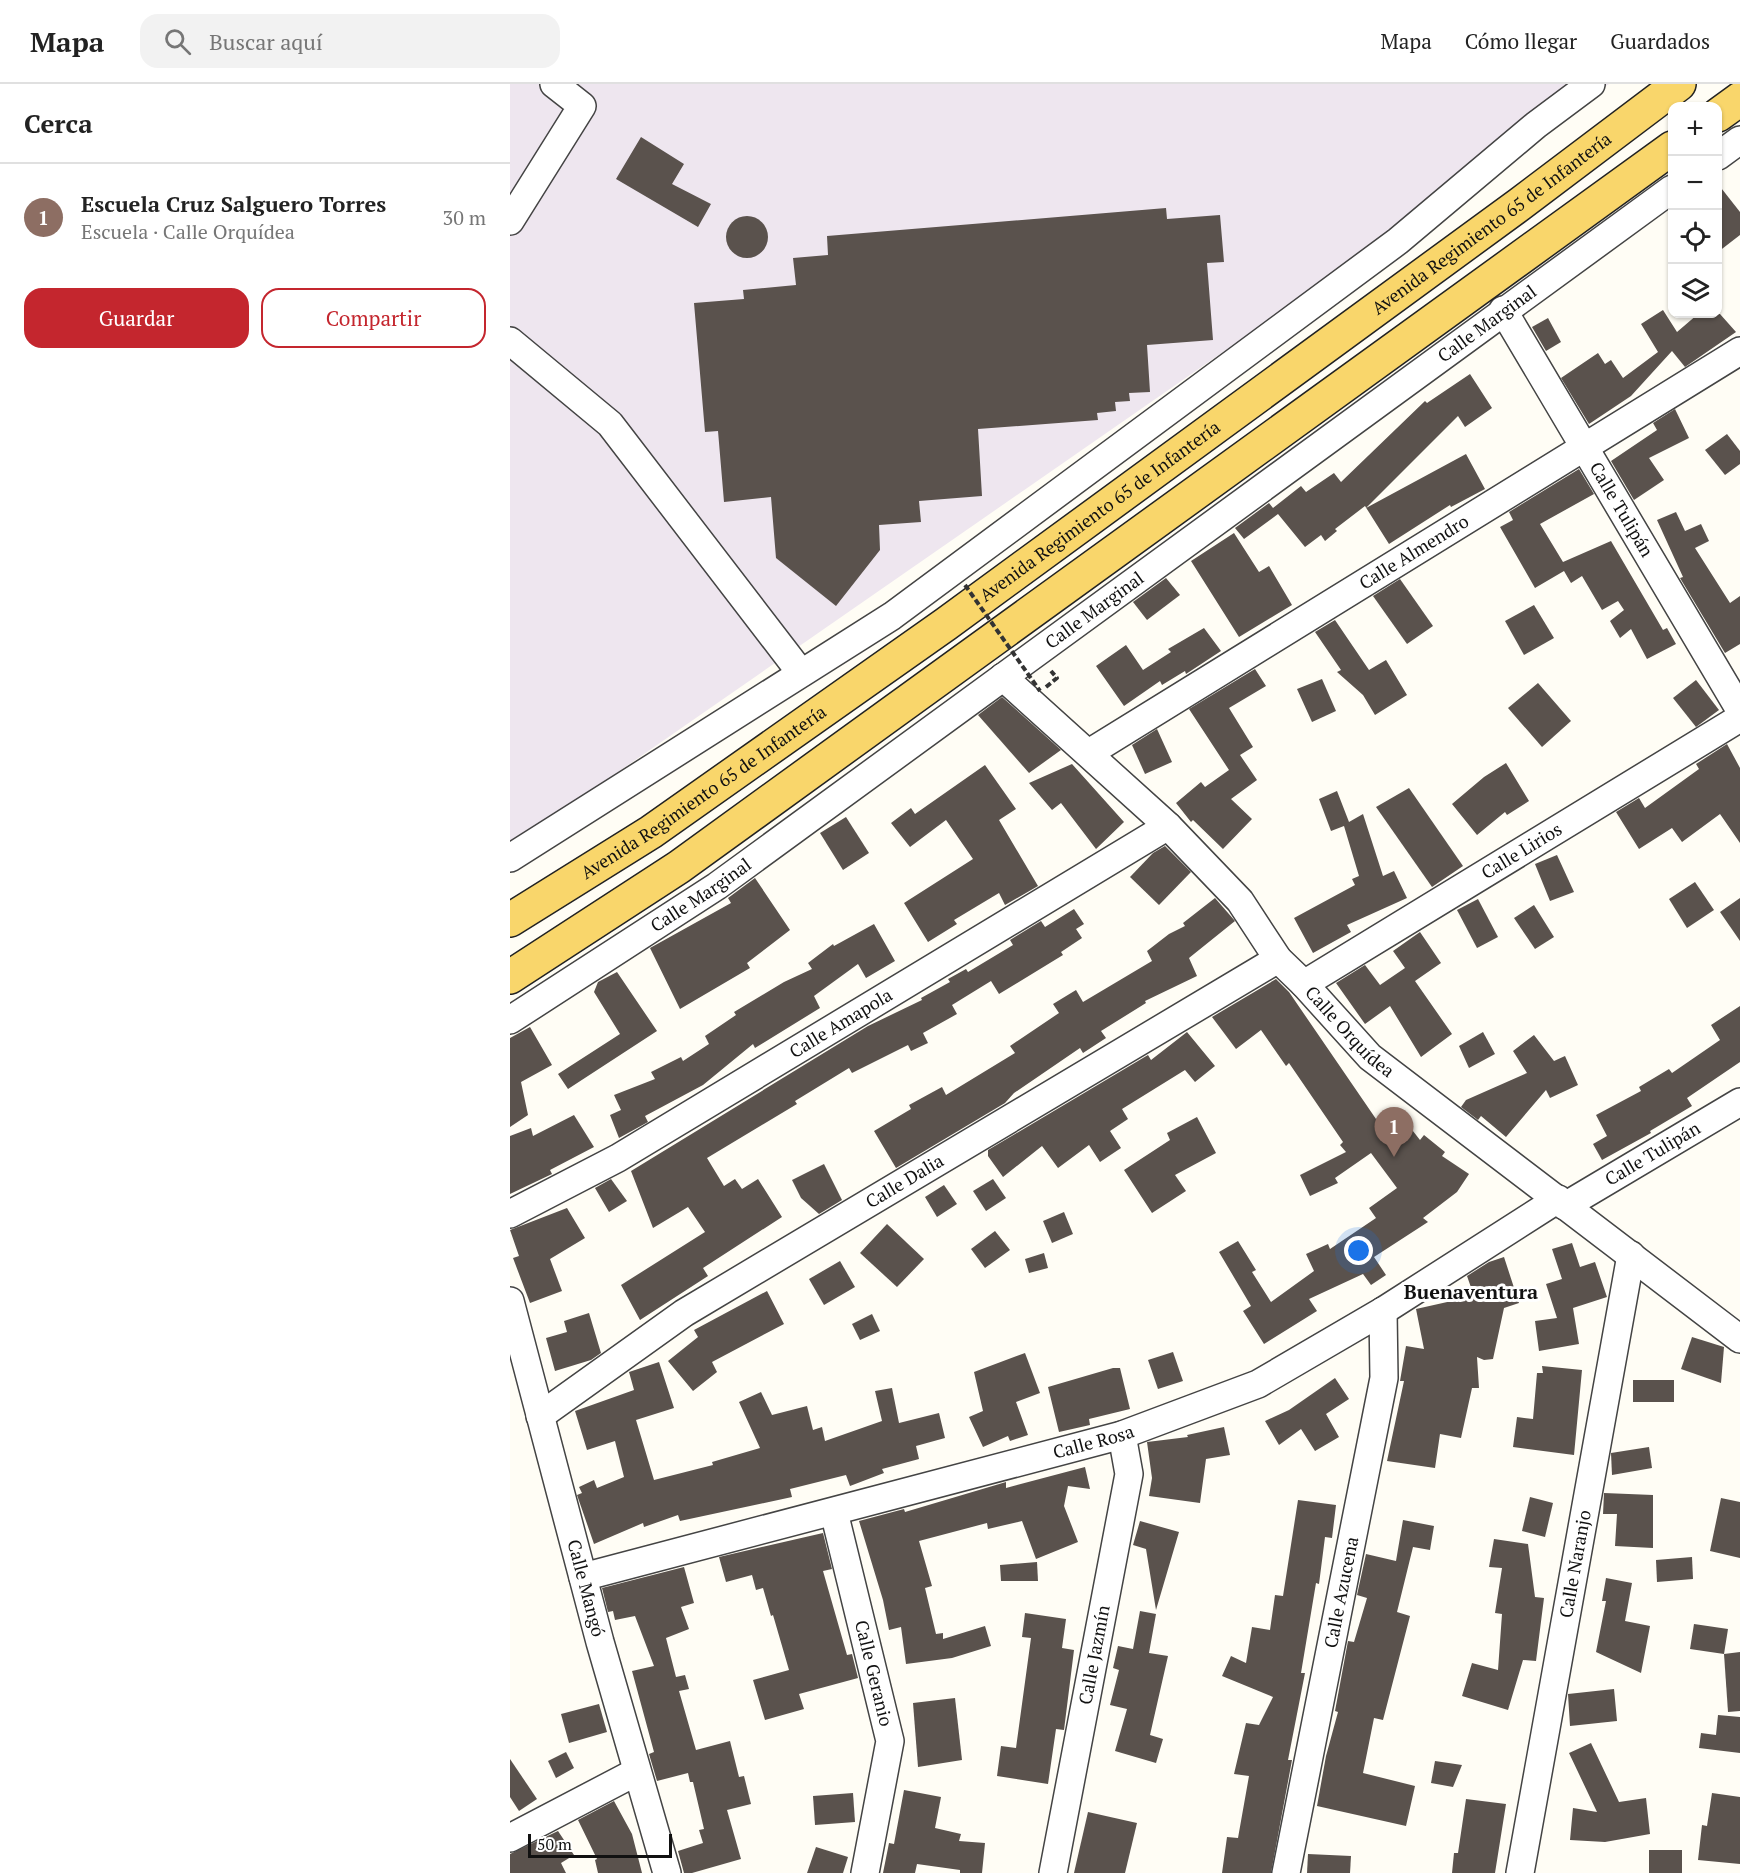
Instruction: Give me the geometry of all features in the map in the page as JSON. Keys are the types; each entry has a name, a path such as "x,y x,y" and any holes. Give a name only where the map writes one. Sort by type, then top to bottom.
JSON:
{"main road":[{"name":"Avenida Regimiento 65 de Infantería","path":"510,920 651,832 946,624 1520,204 1679,84"},
{"path":"1722,112 1740,99"},
{"path":"510,977 689,860 1668,151"}],"street":[{"path":"510,222 582,106 554,84"},
{"path":"510,858 892,616 1379,255 1536,125 1591,84"},
{"path":"1722,153 1740,140"},
{"name":"Calle Marginal","path":"510,1020 717,886 1503,310 1668,192"},
{"name":"Calle Tulipán","path":"1503,310 1740,710"},
{"path":"510,341 610,424 801,673"},
{"name":"Calle Almendro","path":"1089,753 1740,351"},
{"name":"Calle Orquídea","path":"1003,677 1168,826 1240,901 1278,959 1304,984 1370,1057 1740,1339"},
{"name":"Calle Lirios","path":"1304,984 1740,718"},
{"name":"Calle Amapola","path":"510,1214 618,1158 1168,826"},
{"name":"Calle Dalia","path":"540,1416 684,1313 1278,959"},
{"name":"Calle Tulipán","path":"1562,1202 1740,1102"},
{"name":"Calle Rosa","path":"583,1577 1122,1435 1258,1384 1562,1202"},
{"name":"Calle Naranjo","path":"1520,1873 1631,1255"},
{"name":"Calle Mangó","path":"510,1301 636,1772 667,1873"},
{"name":"Calle Azucena","path":"1286,1873 1384,1378 1383,1311"},
{"name":"Calle Jazmín","path":"1053,1873 1129,1474 1122,1435"},
{"name":"Calle Geranio","path":"834,1512 890,1741 865,1873"},
{"path":"510,1838 636,1772"}],"path":[{"path":"965,585 1040,691 1058,678 1052,671 1047,674"}],"shaded area":[{"path":"510,84 1609,84 510,847"}],"building":[{"path":"641,137 684,164 672,184 711,204 698,227 616,179"},
{"path":"1722,189 1740,212 1740,235 1722,249"},
{"path":"1166,208 1167,219 1220,215 1224,262 1207,263 1213,340 1147,345 1150,392 1129,393 1130,401 1115,402 1116,411 1097,413 1098,420 978,429 982,496 919,501 921,522 879,525 880,550 836,606 776,558 771,497 724,502 718,431 705,432 694,303 744,299 743,290 796,285 793,258 828,255 827,236"},
{"path":"747,216 755,217 762,222 767,229 767,245 762,252 755,257 747,258 739,257 732,252 727,245 726,237 727,229 732,222 739,217"},
{"path":"1663,310 1677,332 1693,318 1722,316 1736,332 1685,367 1672,351 1631,396 1589,424 1561,378 1598,353 1605,364 1611,360 1623,378 1658,352 1641,324"},
{"path":"1548,318 1561,342 1546,351 1532,327"},
{"path":"1470,374 1492,408 1465,427 1458,416 1366,508 1365,506 1335,529 1337,531 1325,541 1321,535 1305,547 1278,514 1244,539 1235,528 1269,503 1273,508 1301,486 1306,492 1334,473 1341,482 1425,401 1427,403"},
{"path":"1675,409 1689,438 1649,458 1664,480 1634,500 1611,461 1657,430 1653,423"},
{"path":"1727,434 1740,451 1740,464 1725,475 1705,450"},
{"path":"1466,454 1485,489 1451,507 1450,505 1389,544 1366,508"},
{"path":"1579,469 1594,494 1540,524 1563,562 1611,541 1663,630 1667,628 1676,644 1647,659 1631,629 1620,638 1610,621 1624,610 1618,601 1602,610 1582,576 1571,583 1564,571 1535,588 1500,527 1513,520 1509,512"},
{"path":"1676,512 1685,531 1701,524 1709,541 1695,548 1730,603 1740,596 1740,644 1725,653 1680,578 1683,577 1657,520"},
{"path":"1234,533 1259,572 1269,566 1292,605 1239,637 1191,561"},
{"path":"1166,578 1180,595 1147,620 1133,602"},
{"path":"1400,579 1433,626 1407,644 1373,596"},
{"path":"1534,605 1554,638 1524,655 1505,621"},
{"path":"1335,620 1369,670 1386,660 1407,695 1375,715 1363,695 1337,672 1341,670 1315,632"},
{"path":"1204,628 1221,651 1186,674 1185,671 1162,685 1160,681 1124,706 1096,666 1126,645 1143,670 1171,652 1168,649"},
{"path":"1255,669 1266,686 1229,708 1253,747 1240,755 1257,780 1231,799 1252,819 1223,849 1193,820 1191,822 1176,803 1201,782 1205,787 1229,770 1189,709"},
{"path":"1322,679 1336,711 1312,722 1297,689"},
{"path":"1696,680 1719,710 1696,727 1673,698"},
{"path":"1538,683 1571,721 1542,747 1508,708"},
{"path":"1002,697 1061,750 1029,773 978,715"},
{"path":"1157,729 1172,762 1145,774 1132,745"},
{"path":"1727,744 1740,768 1740,843 1720,814 1682,842 1672,828 1639,849 1616,812 1639,798 1645,808 1699,769 1696,764"},
{"path":"1506,763 1529,801 1507,815 1505,812 1477,835 1452,804 1484,777"},
{"path":"1072,764 1124,822 1096,849 1061,803 1052,810 1029,783"},
{"path":"985,765 1016,809 999,820 1038,886 1005,905 999,893 954,920 957,924 928,942 904,903 973,859 946,820 910,847 891,823 911,808 915,814"},
{"path":"1409,788 1463,866 1432,887 1376,807"},
{"path":"1337,791 1349,822 1363,814 1383,876 1394,871 1407,898 1347,925 1351,932 1313,953 1294,918 1355,885 1352,879 1359,876 1344,826 1331,831 1319,799"},
{"path":"846,817 869,853 843,870 820,833"},
{"path":"1165,846 1191,872 1159,905 1130,877 1153,853"},
{"path":"1557,855 1574,892 1550,901 1535,864"},
{"path":"755,878 790,930 747,963 750,968 680,1009 650,948 731,903 728,898"},
{"path":"1695,882 1714,910 1687,928 1669,899"},
{"path":"1215,898 1235,921 1189,958 1197,976 1145,1001 1146,1003 1101,1031 1106,1038 1083,1053 1080,1048 1014,1093 1005,1103 896,1168 874,1131 911,1109 909,1105 942,1087 946,1095 1015,1053 1010,1046 1059,1013 1053,1004 1076,990 1083,1002 1152,961 1147,951 1169,934 1185,926 1183,923"},
{"path":"1740,898 1740,941 1720,912"},
{"path":"1478,899 1498,937 1477,948 1457,910"},
{"path":"1534,905 1554,937 1535,949 1514,918"},
{"path":"1074,909 1084,924 1076,929 1082,938 1061,952 1063,955 999,994 991,981 952,1005 957,1014 923,1033 928,1043 911,1051 908,1045 852,1073 849,1068 795,1101 797,1104 707,1158 724,1186 735,1179 742,1189 758,1179 782,1217 703,1268 708,1276 640,1320 621,1285 705,1232 688,1207 653,1228 631,1171 868,1026 922,1000 921,998 950,982 948,979 966,969 968,972 1013,945 1010,940 1041,921 1045,927"},
{"path":"874,924 895,961 866,978 858,964 814,996 820,1008 755,1048 753,1044 703,1085 645,1116 648,1122 619,1138 610,1115 621,1110 614,1095 655,1079 651,1072 681,1057 683,1061 709,1044 705,1036 736,1015 734,1012 784,982 812,969 808,963 833,944 834,946"},
{"path":"1420,932 1441,963 1415,981 1452,1034 1421,1057 1390,1006 1365,1024 1336,983 1365,965 1380,985 1405,968 1393,951"},
{"path":"617,972 657,1031 568,1089 558,1074 620,1034 594,992 598,982"},
{"path":"1276,979 1289,992 1376,1119 1382,1115 1392,1134 1409,1126 1420,1140 1424,1135 1445,1152 1442,1156 1469,1174 1457,1192 1423,1218 1428,1222 1374,1257 1386,1275 1371,1285 1363,1274 1309,1299 1317,1311 1264,1344 1243,1311 1251,1306 1219,1252 1238,1241 1256,1270 1252,1272 1271,1302 1314,1271 1306,1254 1328,1244 1330,1249 1376,1218 1369,1208 1397,1188 1371,1153 1335,1178 1338,1183 1310,1196 1300,1175 1346,1152 1340,1145 1343,1142 1289,1063 1286,1066 1261,1030 1236,1049 1212,1017"},
{"path":"1740,1006 1740,1062 1687,1098 1692,1106 1650,1131 1651,1133 1602,1160 1593,1144 1607,1136 1596,1115 1641,1091 1639,1087 1669,1069 1672,1073 1720,1040 1711,1025"},
{"path":"530,1027 552,1065 521,1082 528,1115 510,1127 510,1038"},
{"path":"1187,1032 1215,1066 1195,1082 1185,1070 1122,1109 1128,1119 1110,1131 1121,1148 1100,1162 1089,1145 1058,1168 1042,1146 1003,1177 988,1156 988,1150 1148,1055 1151,1060"},
{"path":"1483,1032 1495,1054 1469,1068 1459,1046"},
{"path":"1534,1035 1554,1061 1565,1056 1578,1085 1550,1098 1546,1090 1506,1137 1481,1116 1478,1120 1461,1107 1466,1100 1527,1073 1513,1051"},
{"path":"574,1115 594,1147 550,1170 552,1174 510,1194 510,1136 531,1128 533,1136"},
{"path":"1197,1117 1216,1153 1175,1175 1186,1191 1152,1213 1124,1170 1170,1140 1167,1133"},
{"path":"824,1164 842,1200 819,1214 801,1198 792,1180"},
{"path":"611,1179 627,1201 609,1212 595,1188"},
{"path":"993,1179 1006,1198 986,1211 973,1191"},
{"path":"944,1185 957,1204 937,1217 925,1197"},
{"path":"567,1208 585,1238 550,1259 562,1291 530,1303 513,1258 519,1256 510,1230"},
{"path":"1064,1212 1073,1234 1052,1243 1043,1221"},
{"path":"887,1224 924,1259 897,1287 860,1253"},
{"path":"995,1231 1010,1250 985,1268 971,1249"},
{"path":"1572,1243 1580,1267 1595,1262 1607,1297 1573,1308 1579,1344 1539,1351 1535,1321 1557,1318 1546,1284 1562,1279 1552,1249"},
{"path":"1044,1253 1048,1268 1029,1273 1025,1259"},
{"path":"1504,1257 1519,1303 1504,1308 1493,1359 1484,1360 1477,1357 1479,1388 1472,1388 1461,1438 1440,1434 1435,1468 1387,1461 1404,1381 1400,1381 1406,1346 1424,1349 1416,1309 1474,1296 1467,1276 1489,1262"},
{"path":"840,1261 855,1287 824,1305 809,1279"},
{"path":"767,1291 784,1324 712,1362 717,1372 693,1391 668,1361 698,1337 694,1330"},
{"path":"589,1313 601,1353 591,1360 555,1371 546,1338 567,1332 564,1321"},
{"path":"872,1314 880,1331 860,1340 852,1324"},
{"path":"1692,1337 1724,1347 1721,1383 1681,1369"},
{"path":"1173,1352 1183,1381 1158,1389 1148,1360"},
{"path":"1025,1353 1040,1393 1016,1402 1028,1435 1010,1441 1008,1436 983,1447 969,1417 983,1411 974,1372"},
{"path":"659,1362 674,1408 636,1420 654,1480 713,1465 712,1462 760,1448 739,1402 761,1392 772,1415 807,1406 813,1430 822,1427 825,1441 882,1421 875,1391 892,1388 899,1423 939,1413 945,1438 916,1446 919,1459 882,1469 884,1473 850,1486 846,1475 790,1489 792,1497 680,1521 678,1515 644,1527 643,1523 594,1544 577,1495 582,1493 579,1487 594,1480 597,1488 624,1477 615,1441 587,1450 575,1411 634,1390 629,1372"},
{"path":"1542,1366 1582,1370 1574,1455 1513,1447 1517,1417 1533,1419 1537,1373 1543,1373"},
{"path":"1120,1368 1130,1409 1089,1419 1090,1425 1059,1432 1048,1387"},
{"path":"1335,1378 1349,1399 1326,1414 1339,1437 1315,1451 1301,1429 1279,1445 1265,1421 1289,1410"},
{"path":"1633,1380 1674,1380 1674,1402 1633,1402"},
{"path":"1224,1427 1230,1455 1206,1459 1200,1503 1149,1496 1152,1478 1147,1442 1188,1437 1187,1435"},
{"path":"1649,1447 1652,1468 1612,1475 1611,1453"},
{"path":"1085,1467 1090,1489 1068,1486 1064,1506 1078,1542 1036,1559 1022,1521 988,1529 987,1523 919,1541 932,1586 925,1588 936,1634 943,1633 943,1639 985,1626 991,1646 952,1658 906,1664 901,1627 889,1630 883,1600 859,1521 904,1509 905,1512 1006,1482 1006,1488"},
{"path":"1604,1493 1653,1495 1653,1548 1615,1546 1617,1514 1603,1514"},
{"path":"1530,1497 1553,1503 1545,1537 1522,1531"},
{"path":"1721,1498 1740,1502 1740,1558 1710,1551"},
{"path":"1298,1500 1336,1505 1332,1538 1325,1537 1319,1584 1316,1583 1301,1673 1305,1673 1288,1760 1292,1760 1271,1873 1222,1873 1227,1837 1238,1838 1249,1776 1234,1774 1246,1723 1259,1725 1273,1697 1222,1676 1231,1656 1246,1663 1252,1627 1270,1630 1275,1595 1283,1596"},
{"path":"1403,1520 1434,1526 1430,1550 1413,1547 1397,1612 1410,1616 1383,1720 1374,1718 1363,1773 1415,1786 1406,1826 1317,1806 1326,1756 1338,1712 1335,1711 1348,1641 1354,1642 1367,1598 1357,1595 1366,1554 1396,1561"},
{"path":"1140,1521 1179,1532 1156,1610 1146,1549 1133,1545"},
{"path":"823,1533 832,1569 823,1571 847,1655 852,1654 858,1678 799,1694 804,1709 765,1720 753,1680 789,1670 763,1588 756,1590 752,1575 726,1582 719,1557"},
{"path":"1494,1539 1528,1544 1535,1597 1544,1598 1536,1661 1523,1660 1508,1710 1462,1696 1472,1663 1498,1670 1502,1614 1495,1613 1502,1568 1489,1567"},
{"path":"1692,1557 1693,1579 1657,1582 1656,1560"},
{"path":"1037,1562 1038,1581 1001,1581 1000,1565"},
{"path":"684,1567 694,1603 681,1607 689,1629 666,1638 676,1677 685,1675 689,1689 679,1691 696,1750 730,1741 739,1777 744,1776 751,1804 727,1810 741,1859 692,1873 684,1873 678,1851 703,1843 699,1830 704,1829 693,1782 690,1782 688,1773 657,1781 649,1754 654,1752 632,1671 654,1666 635,1616 615,1620 613,1611 608,1612 602,1588"},
{"path":"1606,1578 1632,1583 1625,1621 1650,1626 1641,1673 1596,1652 1606,1601 1602,1601"},
{"path":"1140,1611 1156,1614 1149,1653 1168,1656 1150,1735 1163,1739 1156,1763 1115,1751 1127,1709 1110,1705 1119,1670 1113,1668 1118,1646 1133,1649"},
{"path":"1025,1613 1066,1619 1062,1648 1074,1650 1064,1730 1056,1729 1048,1784 997,1776 1001,1746 1016,1748 1031,1638 1022,1637"},
{"path":"1694,1624 1728,1629 1724,1654 1690,1649"},
{"path":"1740,1652 1740,1711 1728,1712 1724,1654"},
{"path":"1614,1689 1617,1721 1570,1726 1568,1694"},
{"path":"955,1698 962,1760 918,1767 913,1703"},
{"path":"599,1704 607,1732 569,1743 561,1714"},
{"path":"1718,1715 1740,1717 1740,1753 1699,1748 1701,1733 1716,1735"},
{"path":"1591,1743 1619,1802 1646,1798 1650,1834 1605,1842 1570,1840 1573,1808 1597,1812 1569,1753"},
{"path":"566,1752 574,1768 556,1778 548,1761"},
{"path":"510,1759 537,1799 519,1811 510,1797"},
{"path":"1435,1761 1462,1765 1453,1787 1431,1783"},
{"path":"904,1790 941,1797 935,1828 961,1834 959,1841 985,1843 982,1873 960,1873 960,1870 917,1864 915,1873 883,1873 889,1843 894,1844"},
{"path":"853,1793 855,1822 815,1825 813,1796"},
{"path":"1712,1793 1740,1797 1740,1864 1698,1860 1702,1825 1707,1826"},
{"path":"1466,1799 1506,1804 1495,1873 1452,1873 1454,1853 1458,1853"},
{"path":"614,1801 632,1834 642,1873 598,1873 595,1860 597,1859 578,1820"},
{"path":"1088,1812 1137,1823 1125,1873 1074,1873"},
{"path":"558,1831 574,1855 561,1863 566,1873 510,1873 510,1854"},
{"path":"816,1847 848,1857 843,1873 807,1873"},
{"path":"1649,1850 1682,1850 1682,1873 1649,1873"},
{"path":"1308,1854 1351,1856 1350,1873 1307,1873"}],"place":[{"name":"Escuela Cruz Salguero Torres","path":"1394,1157"}],"district":[{"name":"Buenaventura","path":"1471,1292"}]}
